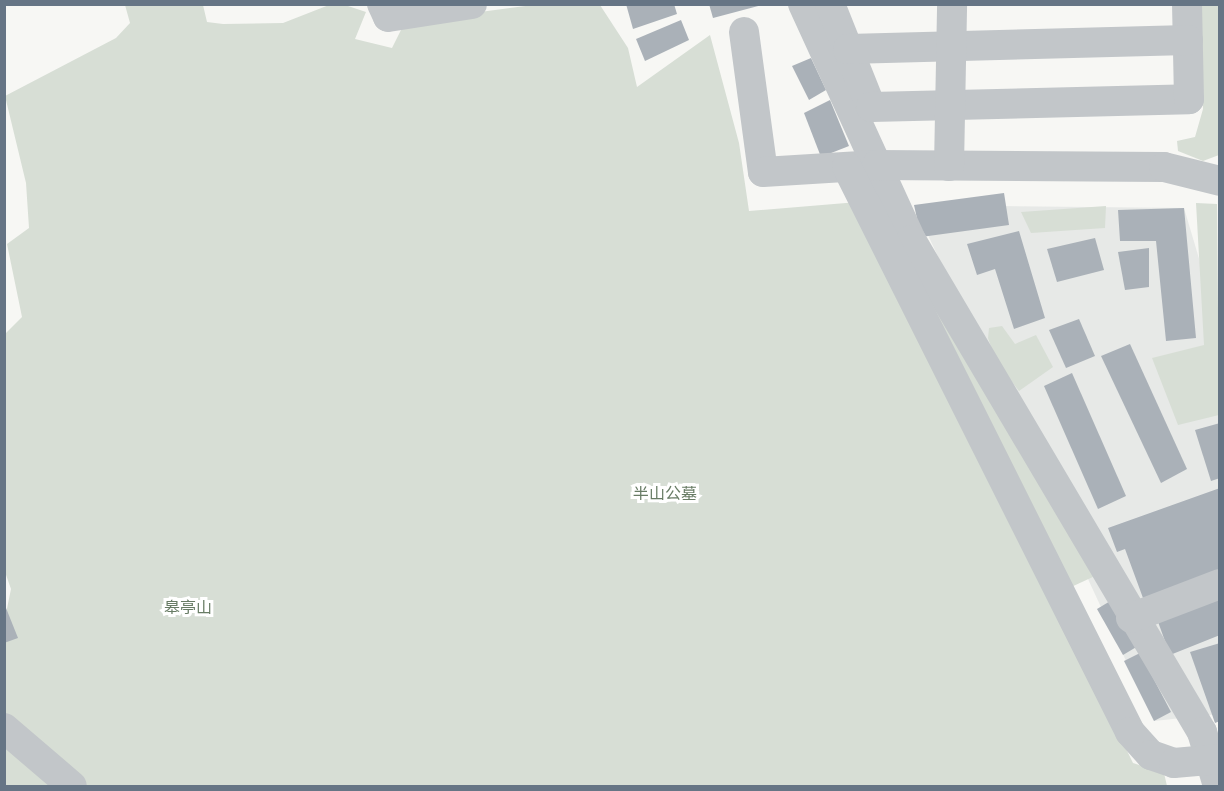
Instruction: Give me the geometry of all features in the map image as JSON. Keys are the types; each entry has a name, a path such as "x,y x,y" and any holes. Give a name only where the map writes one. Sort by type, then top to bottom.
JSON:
{"street":[{"path":"382,4 388,17 472,4"},
{"path":"802,4 862,166 1130,732 1151,755 1174,763 1216,769 1202,732 1131,618 911,240 862,166"},
{"path":"830,4 870,107 1189,99 1187,4"},
{"path":"949,166 952,6"},
{"path":"744,32 763,172 862,166 1164,167 1220,181"},
{"path":"848,49 1188,40"},
{"path":"1131,618 1220,584"},
{"path":"4,728 72,786"}],"shaded area":[{"path":"914,205 1184,208 1219,326 1219,714 1154,721"}],"green space":[{"path":"125,5 203,5 207,22 223,24 283,23 329,5 345,5 366,12 355,39 392,48 405,22 533,5 600,5 628,48 637,87 710,35 739,143 749,211 858,202 1133,763 1164,773 1167,786 5,786 4,623 11,589 5,572 5,334 22,317 7,244 29,228 26,183 5,96 116,38 130,23"},
{"path":"1200,5 1219,5 1219,155 1203,161 1178,151 1177,141 1195,137 1203,109"},
{"path":"1196,203 1217,204 1219,415 1178,425 1152,358 1204,345"},
{"path":"1106,206 1105,228 1031,233 1021,212"},
{"path":"914,268 1095,576 1069,588"},
{"path":"1002,326 1015,344 1036,335 1053,367 1019,391 996,361 988,338 989,328"}],"building":[{"path":"626,4 674,4 677,14 633,29"},
{"path":"709,4 761,4 762,5 713,18"},
{"path":"681,20 689,40 645,61 636,39"},
{"path":"811,58 826,90 809,100 792,66"},
{"path":"830,100 849,146 821,157 804,113"},
{"path":"1004,193 1009,225 921,237 914,205"},
{"path":"1184,208 1196,338 1166,341 1156,241 1120,241 1118,210"},
{"path":"1019,231 1045,318 1014,329 995,269 977,275 967,244"},
{"path":"1095,238 1104,270 1057,282 1047,249"},
{"path":"1149,248 1149,287 1125,290 1118,252"},
{"path":"1079,319 1095,356 1066,368 1049,330"},
{"path":"1130,344 1187,469 1161,483 1101,356"},
{"path":"1072,373 1126,496 1098,509 1044,386"},
{"path":"1220,423 1220,478 1211,481 1195,430"},
{"path":"1220,488 1220,571 1143,598 1125,549 1117,552 1108,528"},
{"path":"1220,595 1220,635 1170,655 1157,619"},
{"path":"1112,600 1138,646 1123,655 1097,609"},
{"path":"4,603 18,638 4,643"},
{"path":"1220,643 1220,721 1215,723 1190,652"},
{"path":"1140,653 1171,712 1154,721 1124,661"}],"park label":[{"name":"半山公墓","path":"665,493"},
{"name":"皋亭山","path":"188,607"}]}
